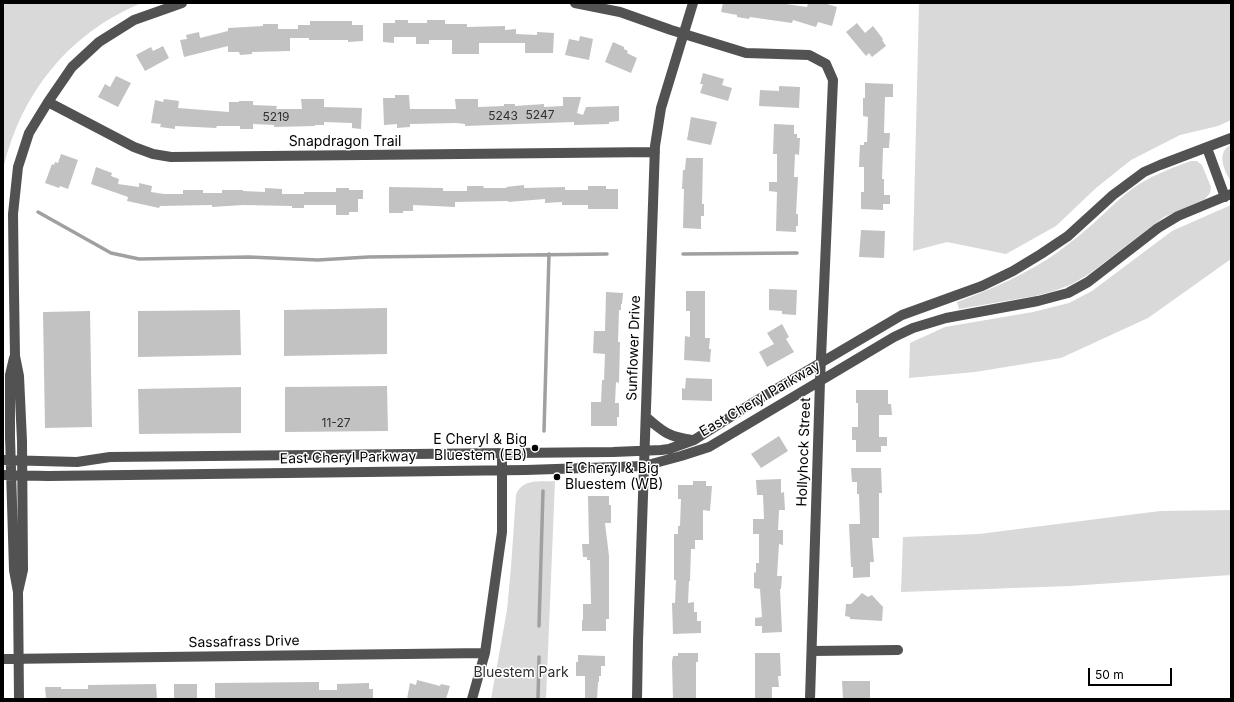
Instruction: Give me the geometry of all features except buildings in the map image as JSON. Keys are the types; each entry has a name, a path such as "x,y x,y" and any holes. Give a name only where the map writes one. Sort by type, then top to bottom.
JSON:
{"street":[{"path":"18,592 23,570 22,461 19,376 15,356 13,214 18,167 29,133 72,67 99,42 134,20 182,3"},
{"path":"575,3 620,12 684,34"},
{"name":"Sunflower Drive","path":"637,699 655,152 661,108 693,3"},
{"name":"Hollyhock Street","path":"684,34 746,53 809,55 826,64 833,80 820,381 810,699"},
{"name":"Snapdragon Trail","path":"48,102 134,147 153,154 171,157 655,152"},
{"name":"East Cheryl Parkway","path":"7,460 77,462 110,458 234,455 502,453 644,451 669,449 694,440 754,402 902,315 982,286 1013,271 1068,236 1113,195 1144,172 1231,138"},
{"name":"East Cheryl Parkway","path":"7,475 503,470 644,466 681,456 709,447 864,354 913,328 946,318 1038,301 1068,293 1088,282 1158,228 1178,216 1228,196 1207,148"},
{"path":"15,356 10,375 7,475 14,570 18,592 19,699"},
{"path":"646,417 664,432 677,438 694,440"},
{"path":"472,699 484,653 502,532 502,453"},
{"path":"812,651 898,650"},
{"name":"Sassafrass Drive","path":"3,659 484,653"}],"green space":[{"path":"3,3 141,3 115,16 91,31 70,49 51,69 35,91 22,115 11,141 3,169"},
{"path":"919,3 1231,3 1231,120 1218,126 1180,135 1131,160 1096,188 1056,226 1006,254 947,242 913,251"},
{"path":"1231,145 1231,181 1224,167 1223,157 1226,148"},
{"path":"1191,161 1197,161 1202,165 1211,187 1210,193 1205,199 1164,217 1089,274 1072,284 1054,291 1035,296 959,309 957,302 1009,280 1058,252 1084,232 1126,194 1141,183 1165,171"},
{"path":"1231,205 1231,259 1148,318 1061,358 975,372 909,378 910,343 945,327 1033,312 1069,303 1092,291 1172,231"},
{"name":"Bluestem Park","path":"538,481 555,481 546,699 491,699 507,610 516,495 527,483"},
{"path":"1231,510 1231,575 1070,586 901,592 903,537 979,534 1160,511"}],"waterway":[{"path":"38,212 111,253 139,259 249,257 318,260 368,257 607,254"},
{"path":"683,254 797,253"},
{"path":"544,431 549,254"},
{"path":"539,626 543,491"},
{"path":"538,699 539,657"}],"place":[{"name":"E Cheryl & Big Bluestem (EB)","path":"535,448"},
{"name":"E Cheryl & Big Bluestem (WB)","path":"557,477"}]}
